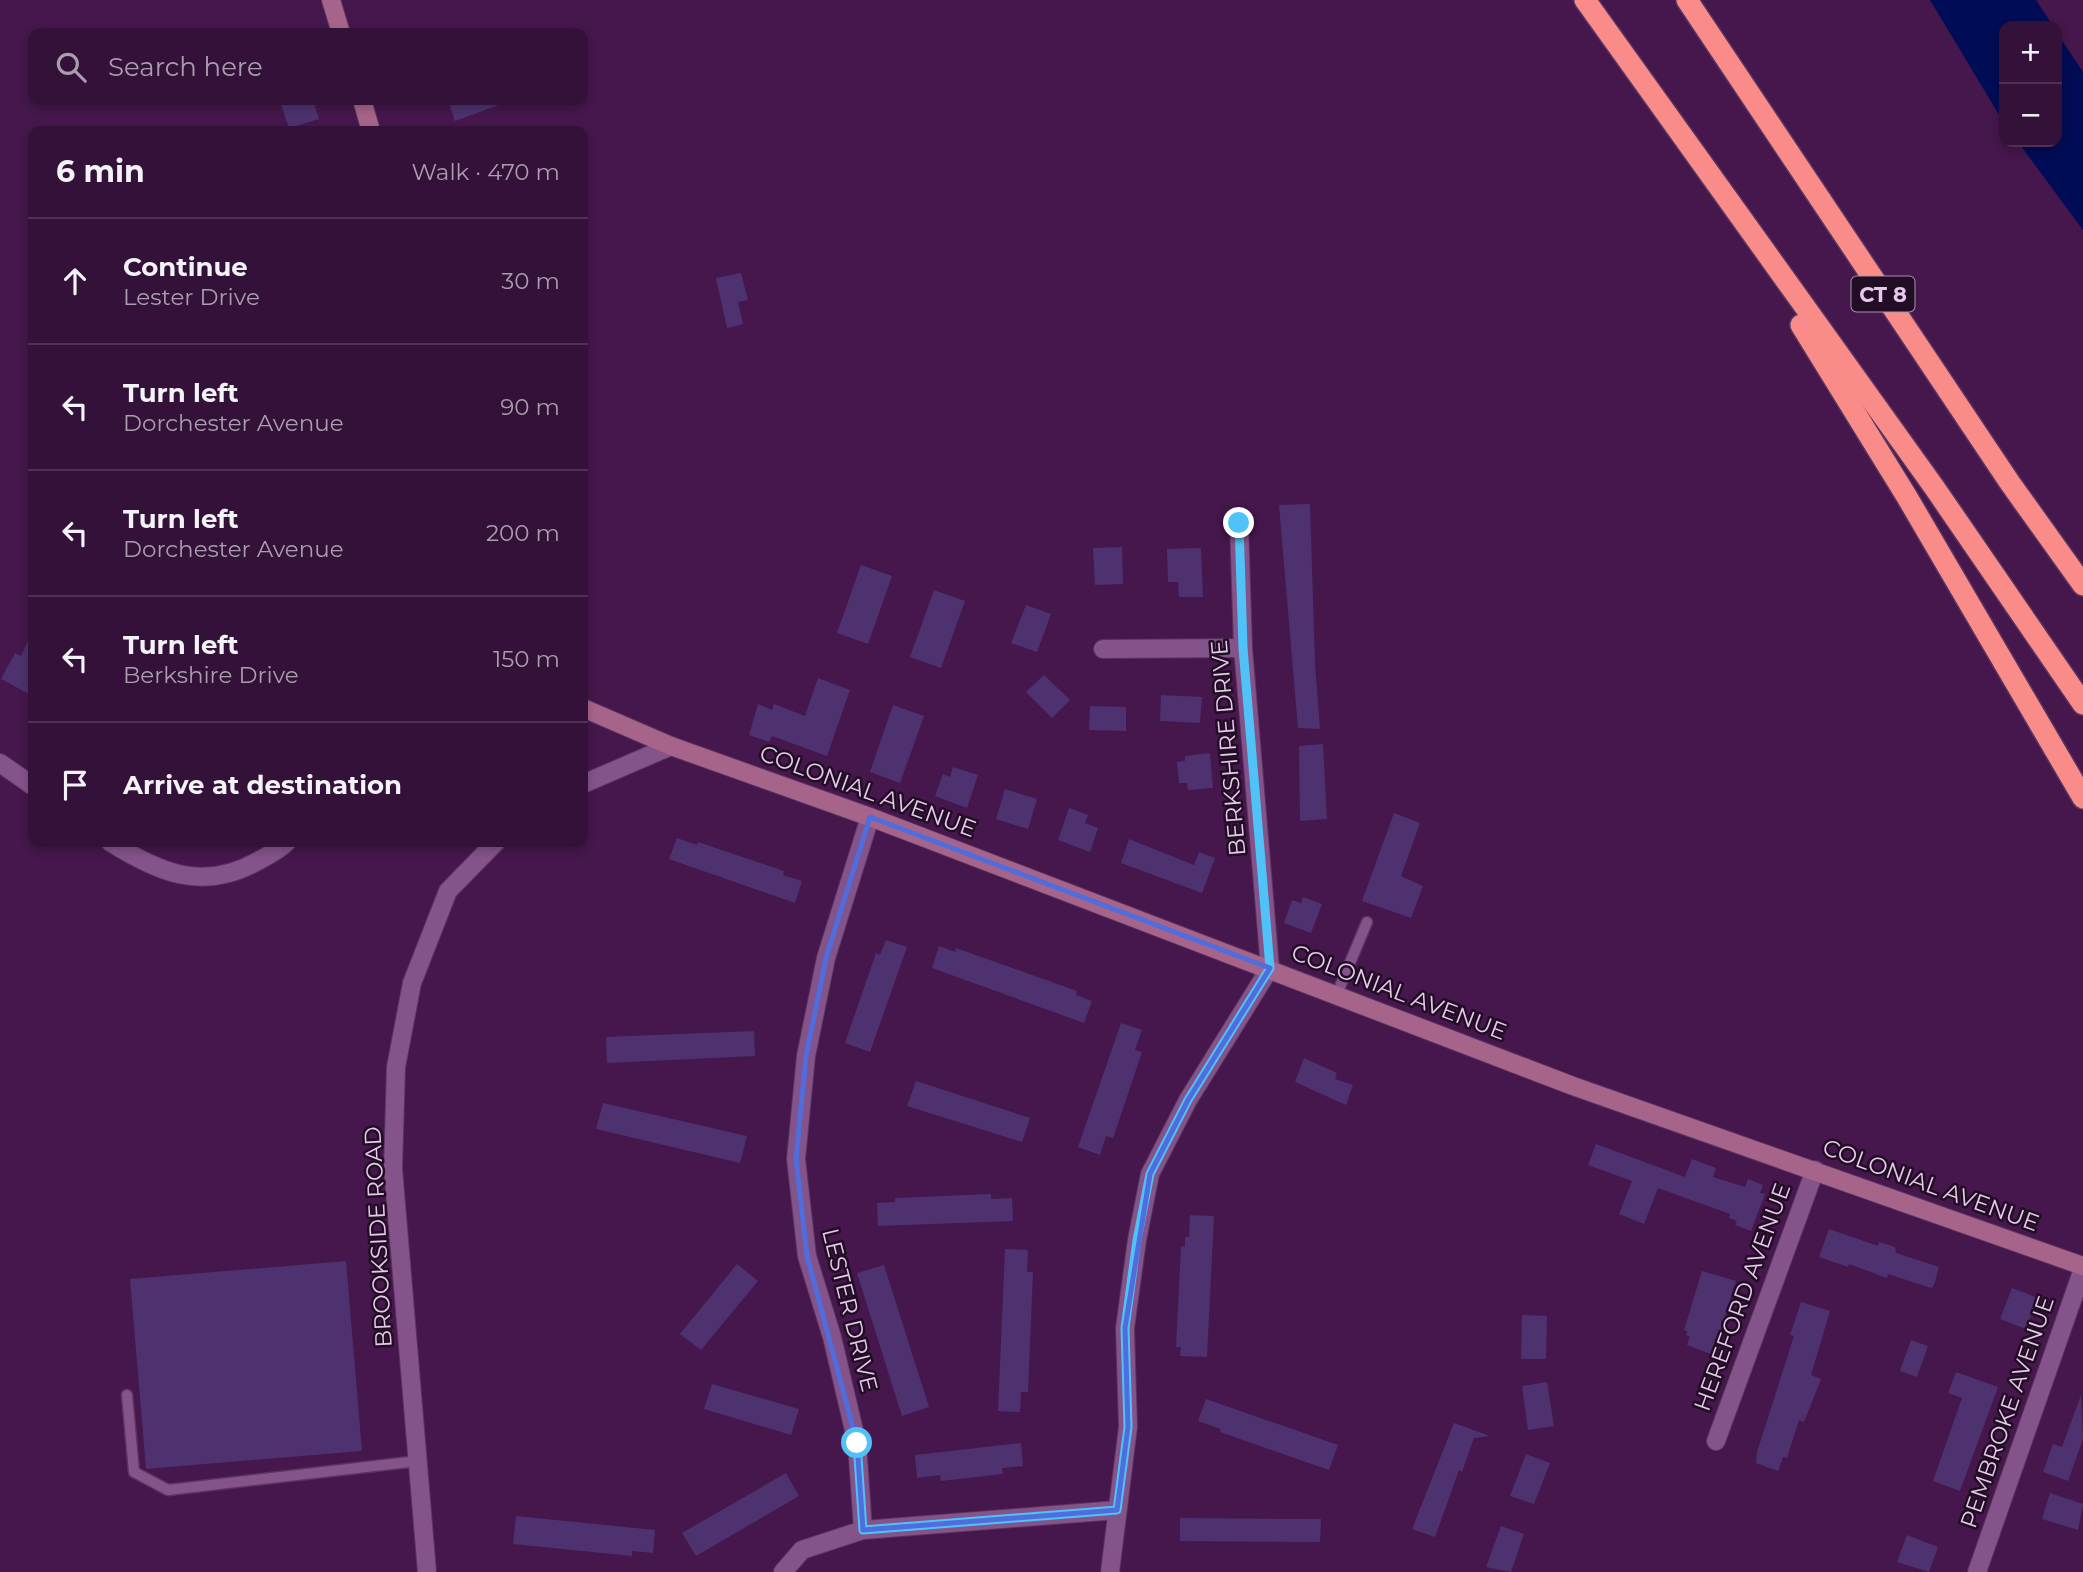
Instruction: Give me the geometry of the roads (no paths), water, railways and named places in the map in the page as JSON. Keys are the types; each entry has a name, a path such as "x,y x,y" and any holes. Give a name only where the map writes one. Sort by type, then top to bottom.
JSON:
{"highway":[{"path":"1585,0 1926,476 2083,704"},
{"name":"CT 8","path":"1687,0 2010,483 2083,584"},
{"path":"1691,151 1907,497 2083,798"}],"street":[{"path":"331,0 339,28"},
{"path":"363,105 370,126"},
{"name":"BERKSHIRE DRIVE","path":"1239,523 1243,648 1270,968"},
{"path":"1103,649 1243,648"},
{"name":"COLONIAL AVENUE","path":"588,710 671,746 870,817 1573,1086 1815,1170 2083,1268"},
{"path":"588,782 671,746"},
{"path":"0,764 28,783"},
{"name":"LESTER DRIVE","path":"863,1530 857,1443 832,1337 807,1256 796,1159 806,1056 826,958 870,817"},
{"path":"118,847 145,864 196,879 240,871 279,847"},
{"name":"BROOKSIDE ROAD","path":"427,1572 393,1168 396,1067 412,982 448,891 491,847"},
{"path":"1110,1572 1128,1427 1125,1328 1137,1240 1150,1174 1188,1100 1270,968"},
{"name":"HEREFORD AVENUE","path":"1716,1441 1815,1170"},
{"name":"PEMBROKE AVENUE","path":"1977,1572 2083,1268"},
{"path":"783,1572 802,1550 863,1530 1117,1510"}],"lane":[{"path":"1337,994 1367,922"},
{"path":"127,1395 134,1472 168,1490 418,1461"}]}
